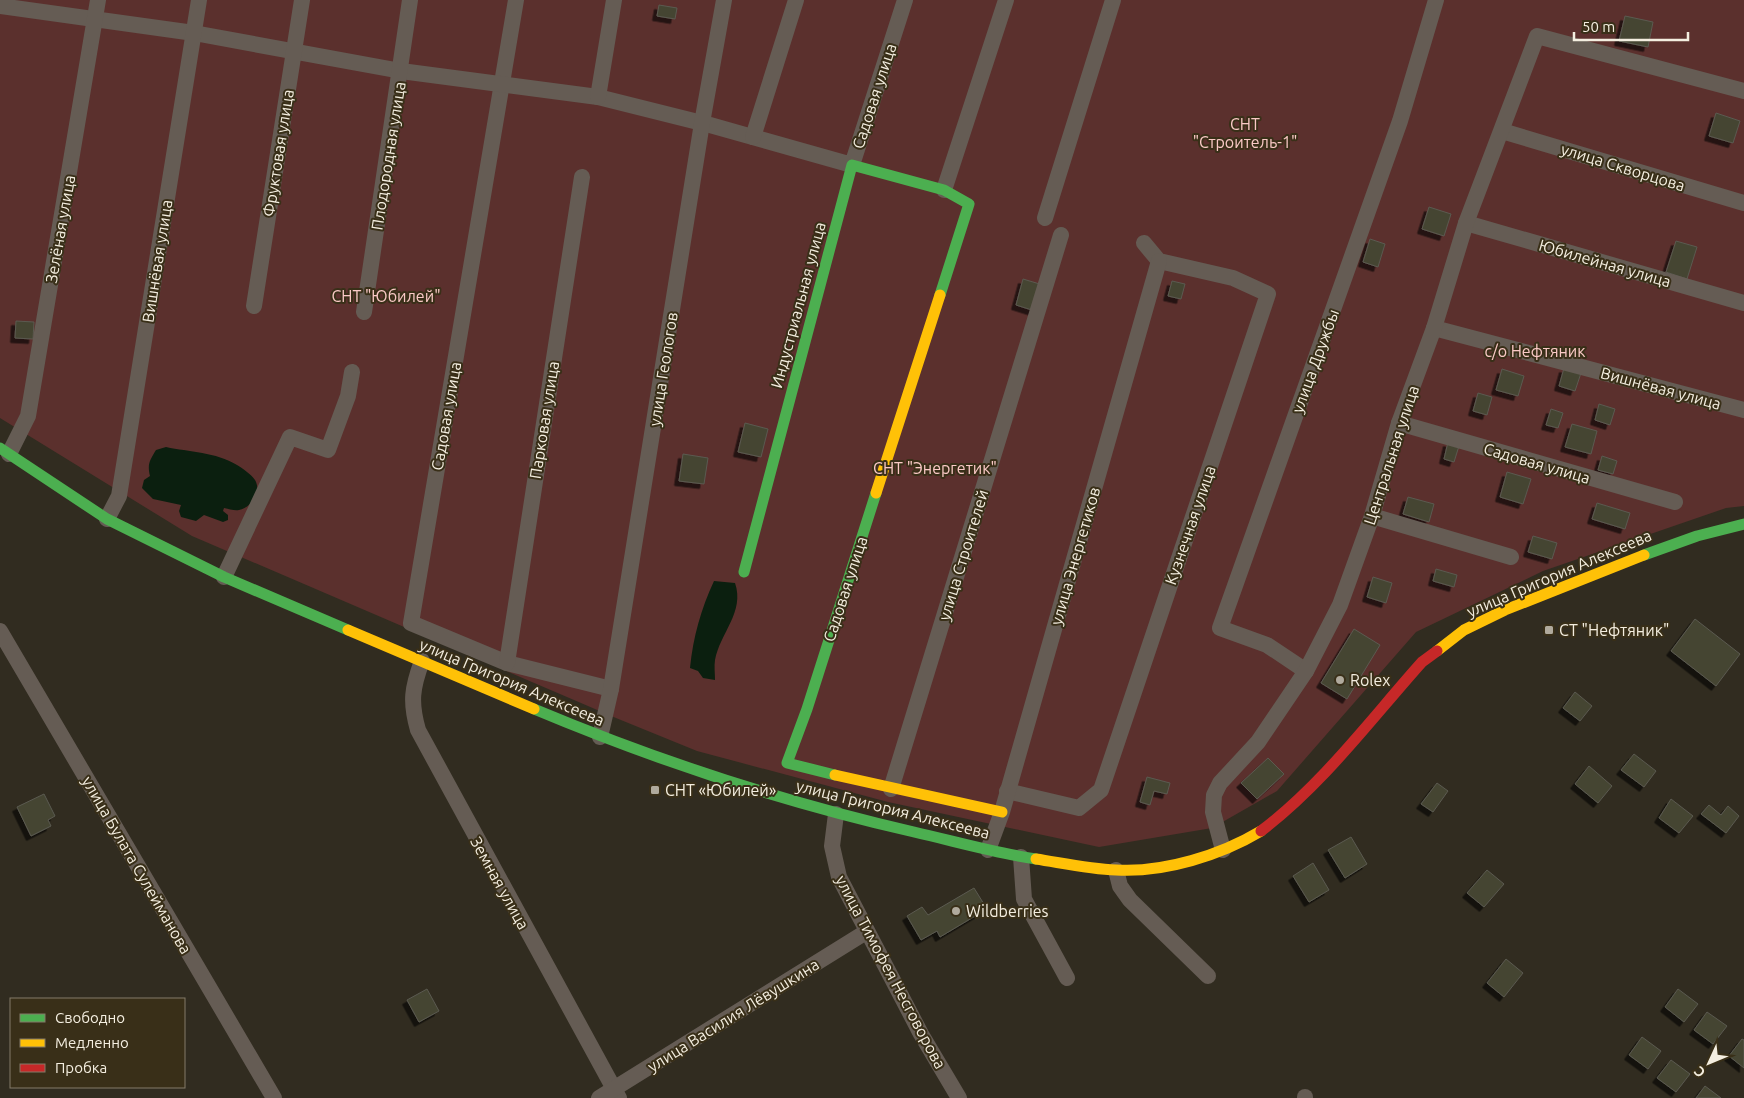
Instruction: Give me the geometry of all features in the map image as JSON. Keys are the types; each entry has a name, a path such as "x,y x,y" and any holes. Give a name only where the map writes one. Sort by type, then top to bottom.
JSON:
{"street":[{"name":"Зелёная улица","path":"4,451 28,416 98,0"},
{"name":"Вишнёвая улица","path":"108,519 119,496 199,0"},
{"name":"Фруктовая улица","path":"254,306 302,0"},
{"name":"Плодородная улица","path":"364,312 410,0"},
{"name":"Садовая улица","path":"516,0 411,623 507,663 611,689"},
{"path":"598,97 614,0"},
{"name":"улица Геологов","path":"600,738 611,689 706,124 724,0"},
{"path":"753,137 796,0"},
{"name":"Садовая улица","path":"0,6 194,33 401,71 598,97 706,124 852,165 905,0"},
{"path":"852,165 944,190 1006,0"},
{"path":"1046,218 1113,0"},
{"name":"улица Дружбы","path":"1306,671 1267,645 1220,628 1400,122 1436,0"},
{"name":"Центральная улица","path":"1223,850 1213,812 1214,795 1220,783 1258,742 1306,671 1340,605 1372,516 1399,424 1434,328 1466,224 1537,36 1744,91"},
{"name":"улица Скворцова","path":"1502,131 1744,203"},
{"name":"Индустриальная улица","path":"744,572 852,165"},
{"name":"Парковая улица","path":"507,663 582,177"},
{"name":"Садовая улица","path":"944,190 969,204 810,699 787,763 891,789 1002,812"},
{"name":"Юбилейная улица","path":"1466,224 1744,303"},
{"name":"улица Строителей","path":"891,789 1061,235"},
{"path":"1144,242 1159,260"},
{"name":"улица Энергетиков","path":"988,850 1002,812 1159,260"},
{"name":"Кузнечная улица","path":"1008,791 1079,808 1101,790 1268,294 1233,278 1159,260"},
{"name":"Вишнёвая улица","path":"1434,328 1744,410"},
{"path":"224,577 290,437 328,450 348,396 352,372"},
{"name":"Садовая улица","path":"1399,424 1675,502"},
{"name":"улица Григория Алексеева","path":"4,451 108,519 224,577 600,738 726,782 836,814 1021,857 1116,870 1158,866 1198,859 1240,843 1278,818 1315,782 1422,662 1464,630 1505,610 1634,558 1696,536 1744,524"},
{"path":"1372,516 1511,558"},
{"name":"улица Булата Сулейманова","path":"0,631 5,653 274,1098"},
{"name":"Земная улица","path":"422,661 413,685 412,701 412,710 418,730 616,1094"},
{"name":"улица Тимофея Несговорова","path":"836,814 832,846 839,877 866,932 921,1034 959,1098"},
{"path":"1021,857 1024,899 1067,978"},
{"path":"1116,870 1120,886 1130,900 1208,976"},
{"name":"улица Василия Лёвушкина","path":"599,1098 616,1094 866,932"}],"green space":[{"path":"0,0 1744,0 1744,506 1726,508 1543,571 1416,632 1277,791 1212,828 1099,847 888,802 697,751 192,536 0,418"}],"shaded area":[{"path":"166,447 220,457 237,465 249,473 255,480 257,489 252,502 239,510 224,508 223,511 228,515 228,520 223,522 204,515 196,521 181,517 179,511 181,505 153,499 142,488 144,480 150,476 149,465 154,453 156,450"},
{"path":"714,581 735,583 737,594 734,613 715,660 715,680 703,678 698,671 690,668 698,623"}],"building":[{"path":"659,5 677,8 675,19 657,16"},
{"path":"1625,16 1653,22 1648,47 1619,41"},
{"path":"1716,113 1740,121 1733,143 1709,136"},
{"path":"1429,207 1451,214 1444,236 1422,229"},
{"path":"1370,239 1385,244 1378,267 1363,262"},
{"path":"1676,241 1697,247 1687,279 1666,272"},
{"path":"1023,279 1043,285 1035,311 1016,305"},
{"path":"1172,281 1185,284 1181,299 1168,296"},
{"path":"16,321 34,322 33,339 15,338"},
{"path":"1564,368 1581,373 1575,391 1559,386"},
{"path":"1502,369 1524,376 1518,396 1496,390"},
{"path":"1478,393 1492,397 1487,415 1473,411"},
{"path":"1599,404 1615,409 1610,425 1595,420"},
{"path":"1551,409 1563,413 1558,428 1546,425"},
{"path":"745,423 768,429 761,457 738,452"},
{"path":"1572,424 1597,431 1591,454 1565,447"},
{"path":"1448,442 1459,446 1454,462 1444,459"},
{"path":"683,454 708,458 704,484 679,481"},
{"path":"1602,456 1617,461 1613,474 1598,470"},
{"path":"1507,472 1531,479 1523,504 1500,497"},
{"path":"1408,497 1434,504 1429,522 1403,514"},
{"path":"1597,503 1630,513 1625,529 1592,519"},
{"path":"1533,536 1557,543 1552,559 1528,552"},
{"path":"1436,569 1457,575 1454,587 1433,581"},
{"path":"1373,577 1392,583 1386,603 1367,597"},
{"path":"1695,619 1740,654 1716,686 1671,651"},
{"path":"1354,629 1380,645 1347,699 1321,683"},
{"path":"1575,692 1592,706 1580,721 1563,708"},
{"path":"1634,754 1656,771 1644,787 1621,770"},
{"path":"1268,758 1284,774 1257,799 1241,783"},
{"path":"1589,766 1612,786 1598,803 1575,784"},
{"path":"1147,777 1170,783 1167,794 1154,791 1150,805 1140,802"},
{"path":"1437,783 1448,791 1433,812 1421,804"},
{"path":"44,794 55,816 48,820 51,826 31,836 17,807"},
{"path":"1671,799 1693,816 1679,833 1659,818"},
{"path":"1709,805 1721,815 1728,806 1739,816 1726,833 1701,814"},
{"path":"1351,837 1367,864 1345,878 1328,850"},
{"path":"1313,863 1329,890 1309,902 1293,876"},
{"path":"1487,870 1504,884 1484,907 1467,893"},
{"path":"974,888 987,909 940,937 937,931 921,940 907,916 922,907 928,915"},
{"path":"1506,959 1523,973 1504,997 1487,983"},
{"path":"427,989 439,1011 419,1022 407,1000"},
{"path":"1678,989 1698,1004 1684,1022 1665,1007"},
{"path":"1707,1012 1727,1026 1713,1044 1694,1030"},
{"path":"1642,1037 1661,1051 1648,1069 1629,1055"},
{"path":"1742,1039 1744,1040 1744,1068 1729,1056"},
{"path":"1671,1060 1690,1074 1676,1092 1657,1078"},
{"path":"1705,1086 1721,1098 1696,1098"}],"traffic: fast":[{"path":"744,572 852,165 944,190 969,204 940,295"},
{"path":"0,448 107,519 224,577 348,630"},
{"path":"835,775 787,763 807,709 876,493"},
{"path":"1644,555 1697,536 1744,524"},
{"path":"534,709 627,746 769,794 865,820 1036,859"}],"traffic: slow":[{"path":"876,493 940,295"},
{"path":"1437,651 1464,630 1505,610 1644,555"},
{"path":"348,630 534,709"},
{"path":"835,775 1002,812"},
{"path":"1036,859 1106,869 1153,869 1192,861 1210,855 1261,831"}],"traffic: jam":[{"path":"1261,831 1284,813 1326,772 1422,662 1437,651"}],"place":[{"name":"СТ \"Нефтяник\"","path":"1549,630"},
{"name":"Rolex","path":"1340,680"},
{"name":"СНТ «Юбилей»","path":"655,790"},
{"name":"Wildberries","path":"956,911"}],"park label":[{"name":"СНТ \"Строитель-1\"","path":"1245,133"},
{"name":"СНТ \"Юбилей\"","path":"386,296"},
{"name":"с/о Нефтяник","path":"1535,351"},
{"name":"СНТ \"Энергетик\"","path":"935,468"}]}
